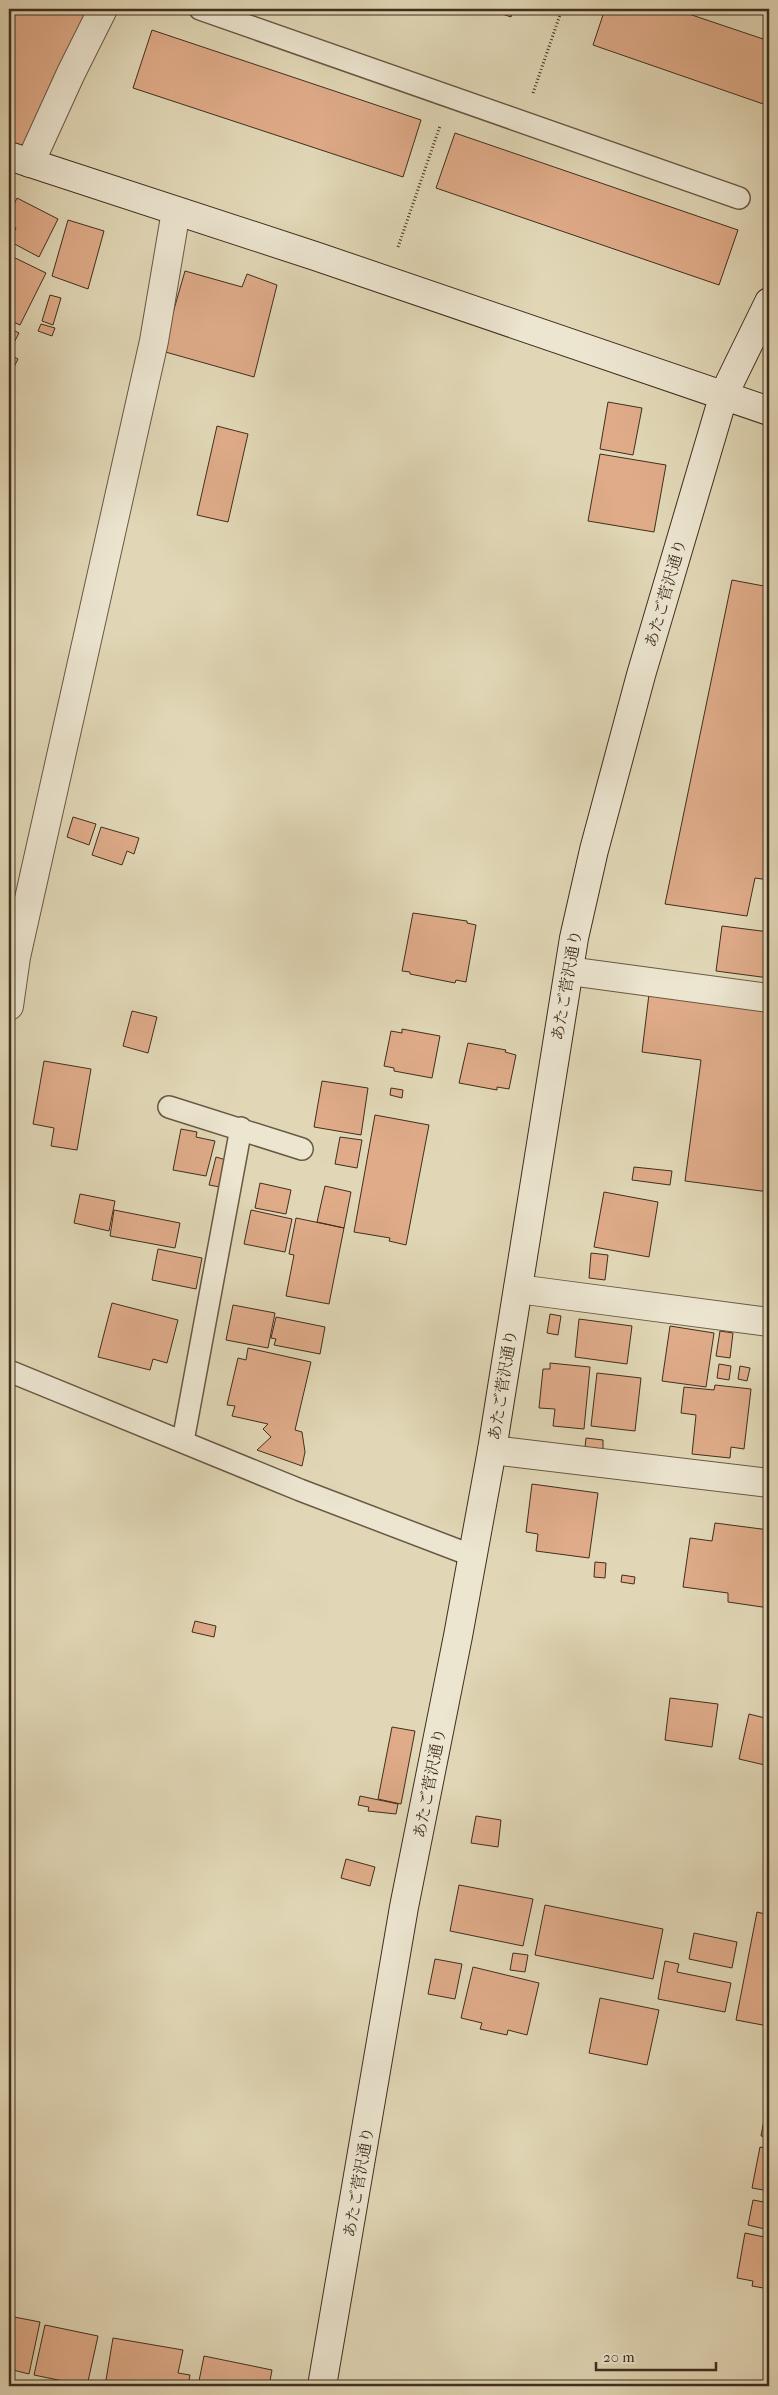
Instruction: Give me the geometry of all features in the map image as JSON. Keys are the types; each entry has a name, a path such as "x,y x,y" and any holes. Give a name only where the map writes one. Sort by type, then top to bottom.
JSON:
{"street":[{"path":"103,9 71,73 20,160 387,280 769,411"},
{"path":"9,1006 16,957 154,341 176,211"},
{"name":"あたご菅沢通り","path":"322,2386 404,1907 492,1450 574,938 594,850 661,606 724,394 769,302"},
{"path":"569,971 769,998"},
{"path":"518,1289 769,1322"},
{"path":"492,1450 769,1483"}],"lane":[{"path":"200,9 739,198"},
{"path":"169,1107 241,1128 302,1149"},
{"path":"183,1441 241,1128"},
{"path":"9,1371 300,1490 473,1556"}],"path":[{"path":"523,122 562,9"},
{"path":"387,280 450,97"}],"building":[{"path":"9,9 103,9 30,163 9,156"},
{"path":"488,9 513,9 511,17"},
{"path":"605,9 674,9 769,41 769,106 593,45"},
{"path":"152,30 421,120 403,177 133,88"},
{"path":"455,133 738,230 719,285 436,188"},
{"path":"17,198 58,219 39,257 9,241 16,228 9,225 9,214"},
{"path":"68,220 104,231 88,289 52,276"},
{"path":"9,255 46,273 20,325 9,320"},
{"path":"185,271 242,287 247,274 277,285 254,377 162,351"},
{"path":"50,295 61,298 53,325 42,321"},
{"path":"41,324 55,328 52,336 38,331"},
{"path":"9,328 19,333 9,352"},
{"path":"9,354 18,359 9,377"},
{"path":"608,402 642,408 633,455 600,449"},
{"path":"217,426 248,434 228,522 197,515"},
{"path":"600,454 666,465 654,532 588,521"},
{"path":"732,580 769,587 769,880 755,878 747,916 665,904"},
{"path":"73,817 96,824 89,845 67,837"},
{"path":"101,827 139,838 134,854 127,851 122,865 92,855"},
{"path":"413,913 467,921 467,923 476,925 466,982 456,980 455,983 402,971"},
{"path":"722,926 769,932 769,978 716,971"},
{"path":"649,994 769,1011 769,1192 685,1181 701,1060 642,1052"},
{"path":"132,1011 157,1017 148,1053 123,1046"},
{"path":"402,1029 440,1036 432,1078 394,1071 394,1068 384,1066 391,1031 402,1033"},
{"path":"468,1043 506,1050 505,1052 516,1055 509,1089 497,1087 497,1090 459,1083"},
{"path":"44,1061 91,1069 77,1150 51,1146 54,1128 33,1124"},
{"path":"322,1081 368,1088 361,1135 314,1127"},
{"path":"391,1088 403,1090 402,1098 390,1095"},
{"path":"375,1115 429,1125 406,1245 389,1241 390,1238 354,1232"},
{"path":"181,1129 197,1132 196,1137 215,1141 206,1176 173,1170"},
{"path":"340,1137 362,1140 357,1168 335,1164"},
{"path":"216,1157 226,1160 220,1187 209,1185"},
{"path":"634,1167 672,1171 670,1185 632,1180"},
{"path":"260,1183 291,1190 286,1214 255,1208"},
{"path":"325,1186 351,1192 344,1228 317,1222"},
{"path":"604,1192 658,1202 649,1257 594,1247"},
{"path":"80,1194 115,1201 109,1231 74,1223"},
{"path":"114,1210 180,1223 175,1248 110,1236"},
{"path":"251,1210 292,1219 285,1252 244,1244"},
{"path":"296,1218 344,1228 329,1304 286,1296 294,1255 289,1254"},
{"path":"158,1249 202,1258 196,1289 152,1280"},
{"path":"591,1253 608,1255 605,1280 589,1278"},
{"path":"112,1303 178,1320 167,1363 153,1359 150,1370 98,1357"},
{"path":"233,1305 275,1313 268,1348 226,1340"},
{"path":"550,1314 561,1316 558,1335 547,1333"},
{"path":"276,1317 325,1327 320,1354 274,1345 276,1339 271,1338"},
{"path":"579,1319 632,1326 627,1364 575,1357"},
{"path":"670,1326 714,1333 706,1387 662,1381"},
{"path":"720,1331 733,1333 730,1358 716,1356"},
{"path":"248,1348 311,1362 295,1430 302,1432 305,1452 302,1466 257,1450 271,1437 263,1429 268,1424 232,1416 235,1406 227,1405 238,1358 246,1360"},
{"path":"550,1363 590,1367 584,1429 553,1426 555,1409 539,1408 543,1369 550,1369"},
{"path":"719,1364 731,1366 729,1380 717,1378"},
{"path":"740,1366 750,1368 747,1381 738,1379"},
{"path":"597,1373 641,1378 635,1431 591,1426"},
{"path":"715,1385 751,1389 744,1449 731,1447 730,1458 692,1454 696,1415 681,1413 684,1387 714,1390"},
{"path":"586,1438 603,1440 603,1449 585,1447"},
{"path":"532,1484 598,1493 589,1558 536,1551 538,1534 526,1532"},
{"path":"715,1523 769,1530 769,1608 728,1602 728,1593 683,1587 690,1538 712,1541"},
{"path":"595,1562 606,1563 605,1578 594,1577"},
{"path":"622,1575 635,1577 634,1584 621,1582"},
{"path":"195,1621 216,1626 214,1637 192,1632"},
{"path":"670,1698 718,1704 712,1747 665,1740"},
{"path":"749,1714 769,1719 769,1766 739,1759"},
{"path":"392,1727 415,1731 401,1804 378,1799"},
{"path":"360,1796 398,1804 396,1814 368,1811 369,1807 358,1805"},
{"path":"476,1816 501,1820 498,1847 471,1843"},
{"path":"346,1859 375,1867 370,1886 341,1878"},
{"path":"459,1885 533,1899 523,1946 450,1931"},
{"path":"545,1905 663,1929 653,1979 535,1955"},
{"path":"757,1912 769,1915 768,2026 736,2020"},
{"path":"694,1933 737,1942 732,1968 689,1959"},
{"path":"513,1953 528,1955 525,1972 510,1970"},
{"path":"435,1959 462,1964 455,1999 428,1994"},
{"path":"665,1961 679,1964 677,1972 731,1983 725,2012 658,1999"},
{"path":"473,1967 539,1983 527,2035 508,2030 507,2035 480,2029 482,2023 461,2018"},
{"path":"600,1998 659,2010 647,2065 589,2053"},
{"path":"765,2115 769,2116 769,2137 761,2136"},
{"path":"760,2147 769,2149 769,2191 752,2188"},
{"path":"753,2200 769,2203 769,2230 748,2225"},
{"path":"745,2233 769,2238 769,2289 752,2286 753,2281 737,2278"},
{"path":"9,2316 40,2322 29,2374 9,2369"},
{"path":"45,2325 98,2336 87,2386 34,2375"},
{"path":"113,2338 183,2350 178,2373 190,2375 188,2386 105,2386"},
{"path":"204,2356 272,2370 269,2386 198,2386"}]}
